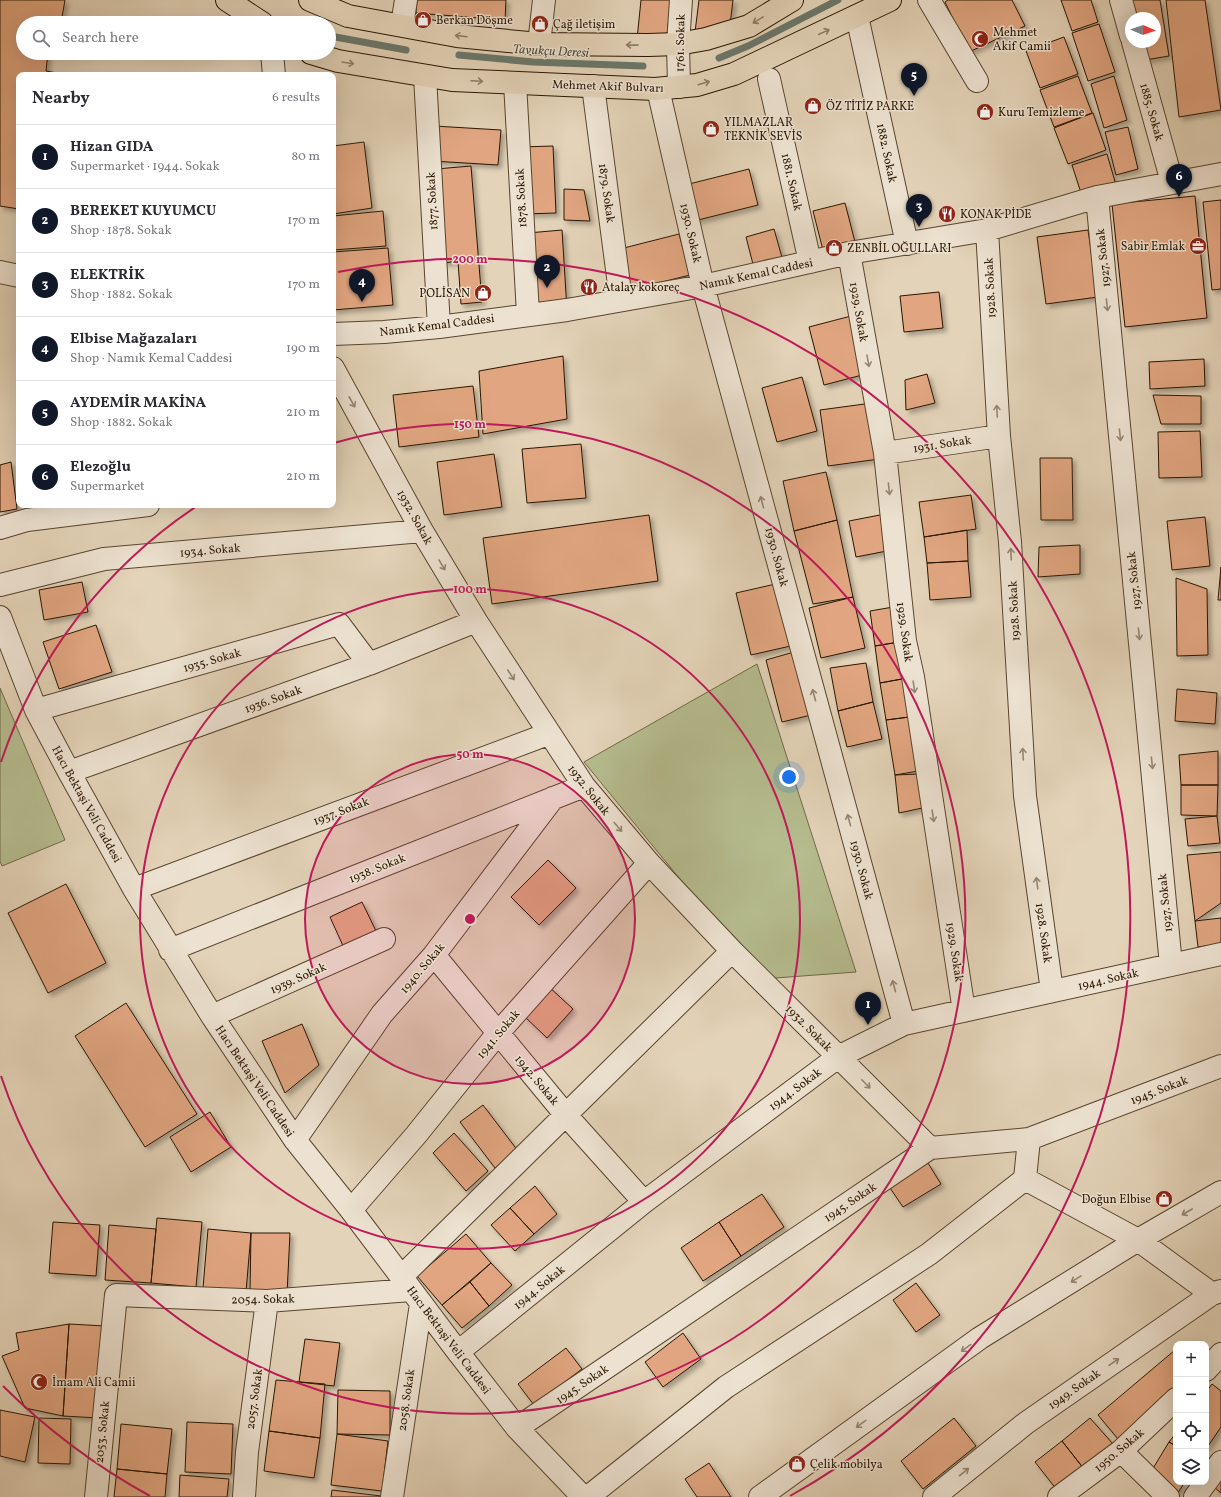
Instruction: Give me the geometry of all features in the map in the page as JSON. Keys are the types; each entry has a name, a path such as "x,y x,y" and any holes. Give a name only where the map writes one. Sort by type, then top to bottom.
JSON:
{"main road":[{"path":"227,0 251,16"},
{"path":"318,2 348,16 457,36 540,44 648,45 678,44 706,39 749,26 792,0"},
{"name":"Mehmet Akif Bulvarı","path":"335,60 452,80 658,89 679,87 697,85 734,74 890,0"}],"street":[{"path":"402,25 406,0"},
{"path":"540,44 544,0"},
{"name":"1761. Sokak","path":"679,87 678,44 681,0"},
{"path":"929,0 977,82"},
{"path":"1121,0 1125,14"},
{"name":"1882. Sokak","path":"857,16 907,244"},
{"name":"1885. Sokak","path":"1135,48 1172,182"},
{"path":"273,60 274,72"},
{"name":"1877. Sokak","path":"425,76 439,326"},
{"name":"1881. Sokak","path":"769,80 810,262"},
{"name":"1878. Sokak","path":"515,83 528,314"},
{"name":"1879. Sokak","path":"593,86 621,300"},
{"name":"1930. Sokak","path":"658,89 702,286 904,1024"},
{"name":"Namık Kemal Caddesi","path":"336,334 384,332 567,310 702,286 849,254 987,230 1097,197 1221,174"},
{"name":"1927. Sokak","path":"1097,197 1171,965"},
{"name":"1928. Sokak","path":"987,230 999,436 1010,542 1025,796 1052,991"},
{"name":"1929. Sokak","path":"849,254 885,453 905,641 913,677 964,1011"},
{"path":"0,272 16,275"},
{"name":"1932. Sokak","path":"336,373 422,531 476,621 548,734 584,786 649,863 732,952 930,1148"},
{"name":"1931. Sokak","path":"885,453 999,436"},
{"path":"0,528 27,520 124,508"},
{"name":"1934. Sokak","path":"0,584 104,559 422,531"},
{"name":"Hacı Bektaşi Veli Caddesi","path":"0,617 36,710 134,889 170,950 212,1016 294,1140 352,1210 411,1290 517,1428 582,1497"},
{"name":"1936. Sokak","path":"69,772 369,664 476,621"},
{"name":"1935. Sokak","path":"36,710 339,624 369,664"},
{"name":"1937. Sokak","path":"134,889 548,734"},
{"name":"1938. Sokak","path":"170,950 584,786"},
{"name":"1940. Sokak","path":"294,1140 382,1014 434,955 553,798"},
{"name":"1941. Sokak","path":"352,1210 416,1136 498,1034 649,863"},
{"name":"1939. Sokak","path":"212,1016 384,939"},
{"path":"411,1290 566,1114 732,952"},
{"name":"1944. Sokak","path":"458,1352 644,1202 838,1057 904,1024 1221,954"},
{"name":"1942. Sokak","path":"434,955 498,1034 566,1114 644,1202"},
{"name":"1945. Sokak","path":"517,1428 930,1148 1029,1139 1221,1066"},
{"path":"588,1497 726,1386 929,1254 1025,1179 1029,1139"},
{"path":"1025,1179 1138,1240 1217,1292"},
{"path":"760,1497 980,1338 1138,1240 1221,1192"},
{"name":"2054. Sokak","path":"116,1294 267,1301 411,1290"},
{"name":"2058. Sokak","path":"392,1497 411,1290"},
{"name":"1949. Sokak","path":"934,1497 1026,1422 1217,1292"},
{"name":"2053. Sokak","path":"96,1497 116,1294"},
{"name":"2057. Sokak","path":"244,1497 247,1452 267,1301"},
{"path":"1209,1367 1221,1353"},
{"name":"1950. Sokak","path":"1059,1497 1121,1451 1173,1402"},
{"path":"1121,1451 1168,1497"},
{"path":"1195,1497 1221,1462"}],"green space":[{"path":"757,664 856,972 762,979 584,762"},
{"path":"0,688 65,840 2,866 0,861"}],"building":[{"path":"0,0 65,0 62,16 16,16 16,60 47,60 46,71 52,72 16,72 16,209 0,206"},
{"path":"417,0 506,0 505,20 416,13"},
{"path":"641,0 671,0 667,35 637,39"},
{"path":"699,0 733,0 730,25 695,32"},
{"name":"Mehmet Akif Camii","path":"948,0 1012,0 1025,26 969,52 945,2"},
{"path":"1061,0 1091,0 1098,22 1072,31"},
{"path":"1127,0 1160,0 1169,56 1145,60 1141,48 1161,48 1161,12 1130,12"},
{"path":"1166,0 1205,0 1221,110 1179,117"},
{"path":"1099,24 1115,72 1088,81 1072,33"},
{"path":"1064,37 1078,74 1040,88 1026,51"},
{"path":"1078,76 1092,113 1054,127 1040,90"},
{"path":"1114,76 1127,120 1104,128 1091,84"},
{"path":"1093,113 1106,150 1068,164 1054,128"},
{"path":"434,126 501,130 498,165 432,161"},
{"path":"1128,127 1138,169 1116,175 1105,132"},
{"path":"364,142 372,208 336,214 336,146"},
{"path":"553,146 556,213 523,214 520,147"},
{"path":"1107,154 1116,185 1082,196 1072,165"},
{"path":"471,166 482,302 461,304 458,261 444,263 436,169"},
{"path":"749,169 758,205 694,221 685,185"},
{"path":"564,189 584,190 590,221 564,220"},
{"path":"1195,196 1207,318 1125,327 1112,204"},
{"path":"1221,200 1221,289 1212,290 1203,202"},
{"path":"845,203 856,246 824,254 813,211"},
{"path":"383,211 386,246 336,250 336,216"},
{"path":"774,229 783,261 754,268 746,237"},
{"path":"562,230 567,310 533,303 528,233"},
{"path":"1088,230 1098,297 1046,304 1037,237"},
{"path":"679,234 690,275 626,291 616,250"},
{"path":"388,248 393,305 336,310 336,252"},
{"path":"939,292 943,328 904,332 900,296"},
{"path":"851,316 866,374 824,385 809,327"},
{"path":"563,356 567,419 483,434 479,371"},
{"path":"1204,359 1205,386 1150,389 1149,362"},
{"path":"927,374 935,403 906,410 905,380"},
{"path":"802,377 817,431 777,442 762,388"},
{"path":"473,386 479,437 399,447 393,395"},
{"path":"1153,395 1201,396 1201,424 1161,424"},
{"path":"872,403 879,459 828,466 820,410"},
{"path":"1200,431 1202,477 1159,478 1158,432"},
{"path":"581,444 586,498 527,503 522,449"},
{"path":"494,454 502,507 444,515 437,462"},
{"path":"1040,458 1072,458 1073,520 1041,520"},
{"path":"11,462 17,509 0,512 0,465"},
{"path":"826,472 837,520 794,531 783,481"},
{"path":"971,495 976,529 924,537 919,502"},
{"path":"885,514 892,550 856,557 849,521"},
{"path":"649,515 658,581 492,604 483,538"},
{"path":"1205,517 1210,566 1172,570 1167,521"},
{"path":"837,520 853,597 813,604 794,531"},
{"path":"967,530 968,561 927,563 924,537"},
{"path":"1080,545 1080,574 1038,577 1039,547"},
{"path":"968,561 971,597 930,600 927,563"},
{"path":"1221,567 1221,600 1218,600"},
{"path":"1176,578 1207,589 1208,655 1177,656"},
{"path":"82,582 88,612 44,620 39,590"},
{"path":"780,583 795,645 751,655 736,593"},
{"path":"853,597 865,648 821,658 809,608"},
{"path":"899,606 905,641 875,646 870,611"},
{"path":"96,625 112,672 59,689 43,642"},
{"path":"905,641 913,677 880,683 875,646"},
{"path":"794,652 811,715 782,722 766,660"},
{"path":"866,663 873,702 838,711 830,668"},
{"path":"913,677 917,716 886,720 880,683"},
{"path":"1177,689 1217,693 1215,724 1175,721"},
{"path":"873,702 882,739 847,747 838,711"},
{"path":"917,716 924,770 895,775 886,720"},
{"path":"1218,751 1218,785 1181,785 1179,755"},
{"path":"920,774 927,807 899,813 895,775"},
{"path":"1181,785 1218,785 1217,816 1181,815"},
{"path":"1217,816 1220,843 1188,846 1185,819"},
{"path":"1221,852 1221,903 1195,921 1187,855"},
{"path":"548,860 576,888 539,925 511,897"},
{"path":"66,884 106,963 48,993 8,913"},
{"path":"362,902 377,933 344,948 330,917"},
{"path":"1221,918 1221,944 1198,947 1195,921"},
{"path":"548,986 573,1009 547,1038 522,1014"},
{"path":"126,1003 197,1114 145,1147 75,1036"},
{"path":"302,1024 319,1065 285,1093 262,1041"},
{"path":"483,1105 518,1151 495,1168 460,1122"},
{"path":"210,1112 231,1147 191,1172 170,1137"},
{"path":"454,1133 488,1171 466,1191 433,1153"},
{"path":"928,1163 941,1184 903,1207 888,1185"},
{"path":"535,1186 557,1214 534,1234 510,1208"},
{"path":"762,1194 784,1227 741,1256 719,1222"},
{"path":"510,1208 534,1234 515,1251 491,1225"},
{"path":"157,1218 202,1222 196,1287 151,1283"},
{"path":"53,1222 100,1225 96,1276 49,1273"},
{"path":"719,1222 741,1256 703,1281 681,1248"},
{"path":"109,1225 156,1229 151,1283 105,1280"},
{"path":"208,1229 251,1233 246,1292 203,1288"},
{"path":"251,1233 290,1233 287,1294 250,1292"},
{"path":"466,1234 491,1263 442,1305 417,1276"},
{"path":"491,1263 512,1285 489,1306 470,1282"},
{"path":"470,1282 489,1306 462,1328 442,1305"},
{"path":"916,1283 940,1315 916,1332 893,1300"},
{"path":"69,1324 105,1326 99,1418 63,1416"},
{"name":"İmam Ali Camii","path":"69,1324 63,1416 25,1408 2,1356 19,1350 16,1333"},
{"path":"683,1333 701,1359 663,1387 645,1362"},
{"path":"305,1339 340,1343 334,1386 299,1382"},
{"path":"566,1348 582,1369 534,1405 518,1384"},
{"path":"1173,1352 1173,1393 1118,1439 1098,1415"},
{"path":"276,1380 325,1384 320,1438 269,1431"},
{"path":"1212,1384 1221,1391 1221,1427 1209,1445 1209,1413 1209,1388"},
{"path":"338,1390 390,1391 390,1435 337,1434"},
{"path":"0,1410 35,1417 25,1462 0,1456"},
{"path":"39,1418 71,1419 70,1464 38,1463"},
{"path":"954,1418 976,1446 923,1489 901,1461"},
{"path":"1090,1418 1113,1444 1084,1469 1062,1441"},
{"path":"187,1422 233,1424 231,1474 185,1472"},
{"path":"121,1424 172,1429 167,1474 117,1469"},
{"path":"269,1431 320,1438 314,1478 264,1471"},
{"path":"337,1434 388,1441 382,1491 331,1485"},
{"path":"1173,1437 1173,1444 1169,1442"},
{"path":"1062,1441 1084,1469 1057,1490 1035,1462"},
{"path":"1169,1442 1173,1444 1173,1485 1183,1485 1175,1497 1152,1470"},
{"path":"709,1463 731,1497 697,1497 685,1479"},
{"path":"117,1469 167,1474 165,1497 114,1497"},
{"path":"180,1475 229,1479 227,1497 179,1497"},
{"path":"1221,1478 1221,1493 1214,1487"},
{"path":"332,1490 381,1496 381,1497 331,1497"}],"waterway":[{"name":"Tavukçu Deresi","path":"719,58 748,46 838,0"},
{"name":"Tavukçu Deresi","path":"336,37 406,50"},
{"name":"Tavukçu Deresi","path":"459,55 533,62 643,66"}],"place":[{"name":"Berkan Döşme","path":"423,20"},
{"name":"Çağ iletişim","path":"540,24"},
{"name":"Mehmet Akif Camii","path":"980,39"},
{"name":"AYDEMİR MAKİNA","path":"914,96"},
{"name":"ÖZ TİTİZ PARKE","path":"813,106"},
{"name":"Kuru Temizleme","path":"985,112"},
{"name":"YILMAZLAR TEKNİK SEVİS","path":"711,129"},
{"name":"Elezoğlu","path":"1179,197"},
{"name":"KONAK PİDE","path":"947,214"},
{"name":"ELEKTRİK","path":"919,227"},
{"name":"Sabir Emlak","path":"1198,246"},
{"name":"ZENBİL OĞULLARI","path":"834,248"},
{"name":"Atalay kokoreç","path":"589,287"},
{"name":"BEREKET KUYUMCU","path":"547,288"},
{"name":"POLİSAN","path":"483,293"},
{"name":"Elbise Mağazaları","path":"362,302"},
{"name":"Hizan GIDA","path":"868,1025"},
{"name":"Doğun Elbise","path":"1164,1199"},
{"name":"İmam Ali Camii","path":"39,1382"},
{"name":"Çelik mobilya","path":"797,1464"}]}
